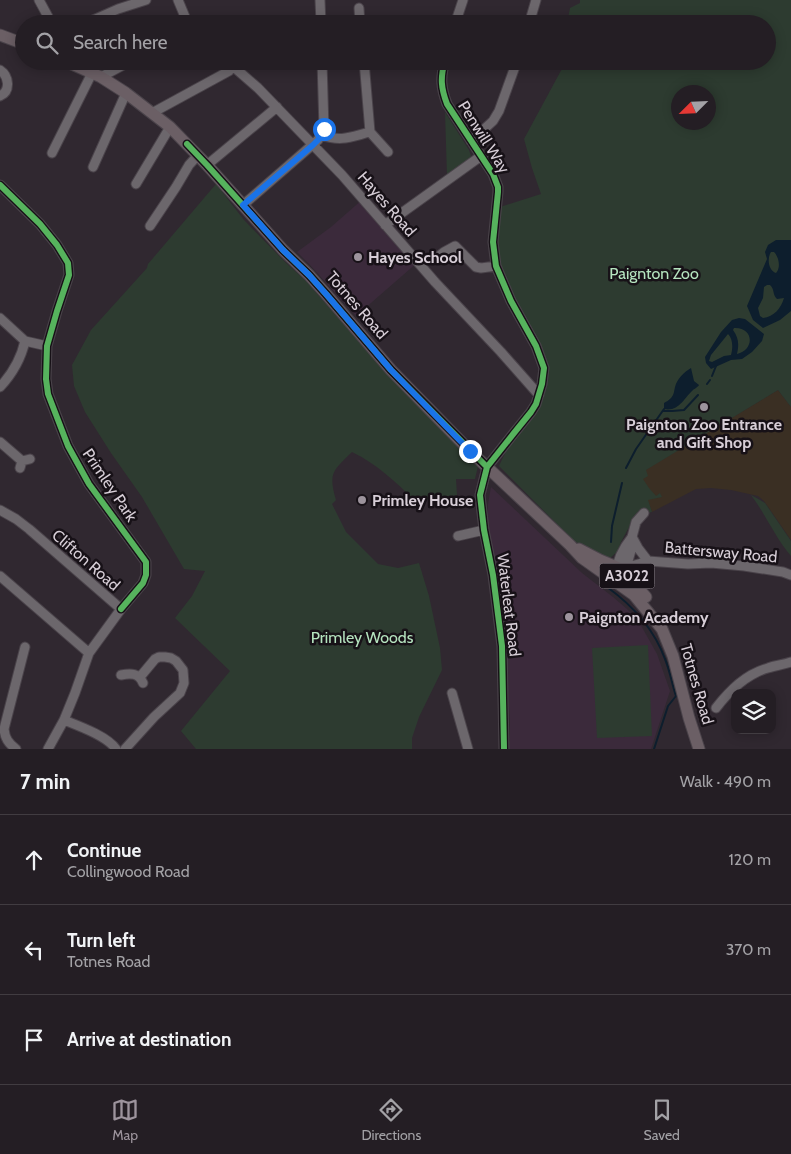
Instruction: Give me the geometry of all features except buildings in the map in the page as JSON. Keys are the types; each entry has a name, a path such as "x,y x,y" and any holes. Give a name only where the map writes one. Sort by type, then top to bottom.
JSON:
{"main road":[{"path":"0,35 15,41"},
{"name":"Totnes Road","path":"86,70 126,93 170,127 283,250 309,275 391,370 487,467 582,558 617,575 662,629 673,656 699,749"}],"street":[{"path":"39,0 47,15"},
{"path":"104,15 146,0"},
{"path":"178,0 184,15"},
{"path":"320,0 321,15"},
{"path":"458,15 463,0"},
{"path":"532,15 536,0"},
{"path":"359,8 359,15"},
{"path":"0,70 4,73 8,83 4,94 0,96"},
{"path":"52,153 97,75 109,70"},
{"path":"152,113 228,70"},
{"name":"Hayes Road","path":"237,70 258,88 342,175 435,282 501,352 538,395"},
{"path":"243,205 318,140 324,129 322,70"},
{"path":"365,70 370,132 388,152"},
{"name":"Penwill Way","path":"443,70 442,93 452,113 493,174 498,187 493,242 496,266 511,300 536,346 544,368 542,384 538,395"},
{"path":"471,141 493,120 499,111 514,70"},
{"path":"92,167 126,93"},
{"path":"206,164 277,107"},
{"path":"136,184 170,127"},
{"path":"321,134 330,138 342,139 370,132"},
{"path":"150,226 189,165 198,156"},
{"path":"385,225 481,156"},
{"name":"Primley Park","path":"0,185 40,224 57,245 68,263 69,275 47,346 46,379 48,394 68,446 89,484 146,562 146,575 143,583 121,609"},
{"path":"440,256 455,246 476,267 496,266"},
{"path":"0,318 25,341 47,346"},
{"path":"0,387 15,369 22,354 25,341"},
{"path":"487,467 532,412 538,395"},
{"path":"0,442 24,463"},
{"name":"Waterleat Road","path":"487,467 480,495 502,646 504,749"},
{"name":"Clifton Road","path":"0,510 29,529 121,609 90,653 64,720 48,749"},
{"path":"617,575 624,548 632,537 636,522 644,513"},
{"path":"458,536 484,530"},
{"name":"Battersway Road","path":"632,537 648,561"},
{"name":"Battersway Road","path":"617,575 635,565 648,561 744,566 784,572 791,575"},
{"path":"0,576 90,653"},
{"path":"16,749 8,742 4,729 25,647"},
{"path":"121,675 132,674 141,680 155,659 165,657 176,661 183,670 184,683 180,692 125,749"},
{"path":"716,708 738,684 752,674 791,662"},
{"path":"452,693 468,749"},
{"path":"64,720 92,732 116,749"}],"shaded area":[{"name":"Hayes School","path":"363,199 418,262 356,316 297,252 331,227"},
{"path":"778,390 791,407 791,540 764,501 758,496 731,490 696,489 652,512 639,478 645,470"},
{"name":"Paignton Academy","path":"491,487 582,573 627,609 639,622 657,654 670,691 651,749 509,749 510,723 503,612 488,529 488,504"}],"green space":[{"name":"Paignton Zoo","path":"580,0 791,0 791,407 778,390 646,470 648,476 643,479 656,496 660,493 662,497 648,500 652,512 635,516 617,552 610,558 601,558 573,540 499,466 508,447 531,412 544,368 496,266 497,208 541,194 524,139 561,70 776,70 776,15 569,15 570,8 580,3"},
{"path":"445,112 471,156 447,176"},
{"name":"Primley Woods","path":"216,184 244,220 307,282 410,398 478,466 475,479 456,479 457,495 416,502 378,468 352,452 336,468 334,473 332,483 336,500 332,504 346,532 378,564 398,568 419,563 429,596 440,648 442,670 419,717 412,738 412,749 196,749 181,731 230,671 175,618 192,596 205,571 184,569 142,497 85,412 74,386 72,365 91,330 147,268 148,264"},
{"path":"751,495 765,503 791,541 791,556 780,541"},
{"path":"648,645 652,736 597,738 592,648"}],"water":[{"path":"776,240 791,240 791,311 780,320 763,328 753,320 747,306 767,259 765,252 768,245","holes":["771,252 776,254 778,260 779,265 776,273 769,264","767,285 772,287 777,299 784,298 781,305 771,316 763,318 760,316 758,308 763,298 764,287"]},
{"path":"745,319 764,334 762,341 742,359 731,360 711,369 706,363 705,357 721,332 732,320","holes":["734,328 745,331 750,339 747,348 737,354 738,342 733,330","728,334 732,344 731,355 712,362 709,361 711,355"]},
{"path":"691,368 694,381 699,386 681,404 674,408 664,409 664,403 672,397 679,379"}],"waterway":[{"path":"712,376 716,366"},
{"path":"707,384 710,380"},
{"path":"663,411 684,410 698,395"},
{"path":"626,468 636,449 664,409"},
{"path":"611,542 612,526 622,483"},
{"path":"607,587 641,618 655,638 670,673 676,696 668,706 654,749"}],"cycle path":[{"path":"443,70 443,93 447,104 493,174 498,187 493,242 496,266 511,301 536,346 544,368 542,384 536,404 487,467 480,495 502,646 504,749"},
{"path":"187,144 283,250 309,275 391,370 487,467"},
{"path":"0,185 40,224 57,245 68,263 69,275 47,346 46,379 48,394 68,446 89,484 146,562 146,575 143,583 121,609"}],"place":[{"name":"Hayes School","path":"358,257"},
{"name":"Paignton Zoo Entrance and Gift Shop","path":"704,407"},
{"name":"Primley House","path":"362,500"},
{"name":"Paignton Academy","path":"569,617"}],"route":[{"path":"324,129 313,145 243,205 262,228 309,275 391,370 470,451"}]}
